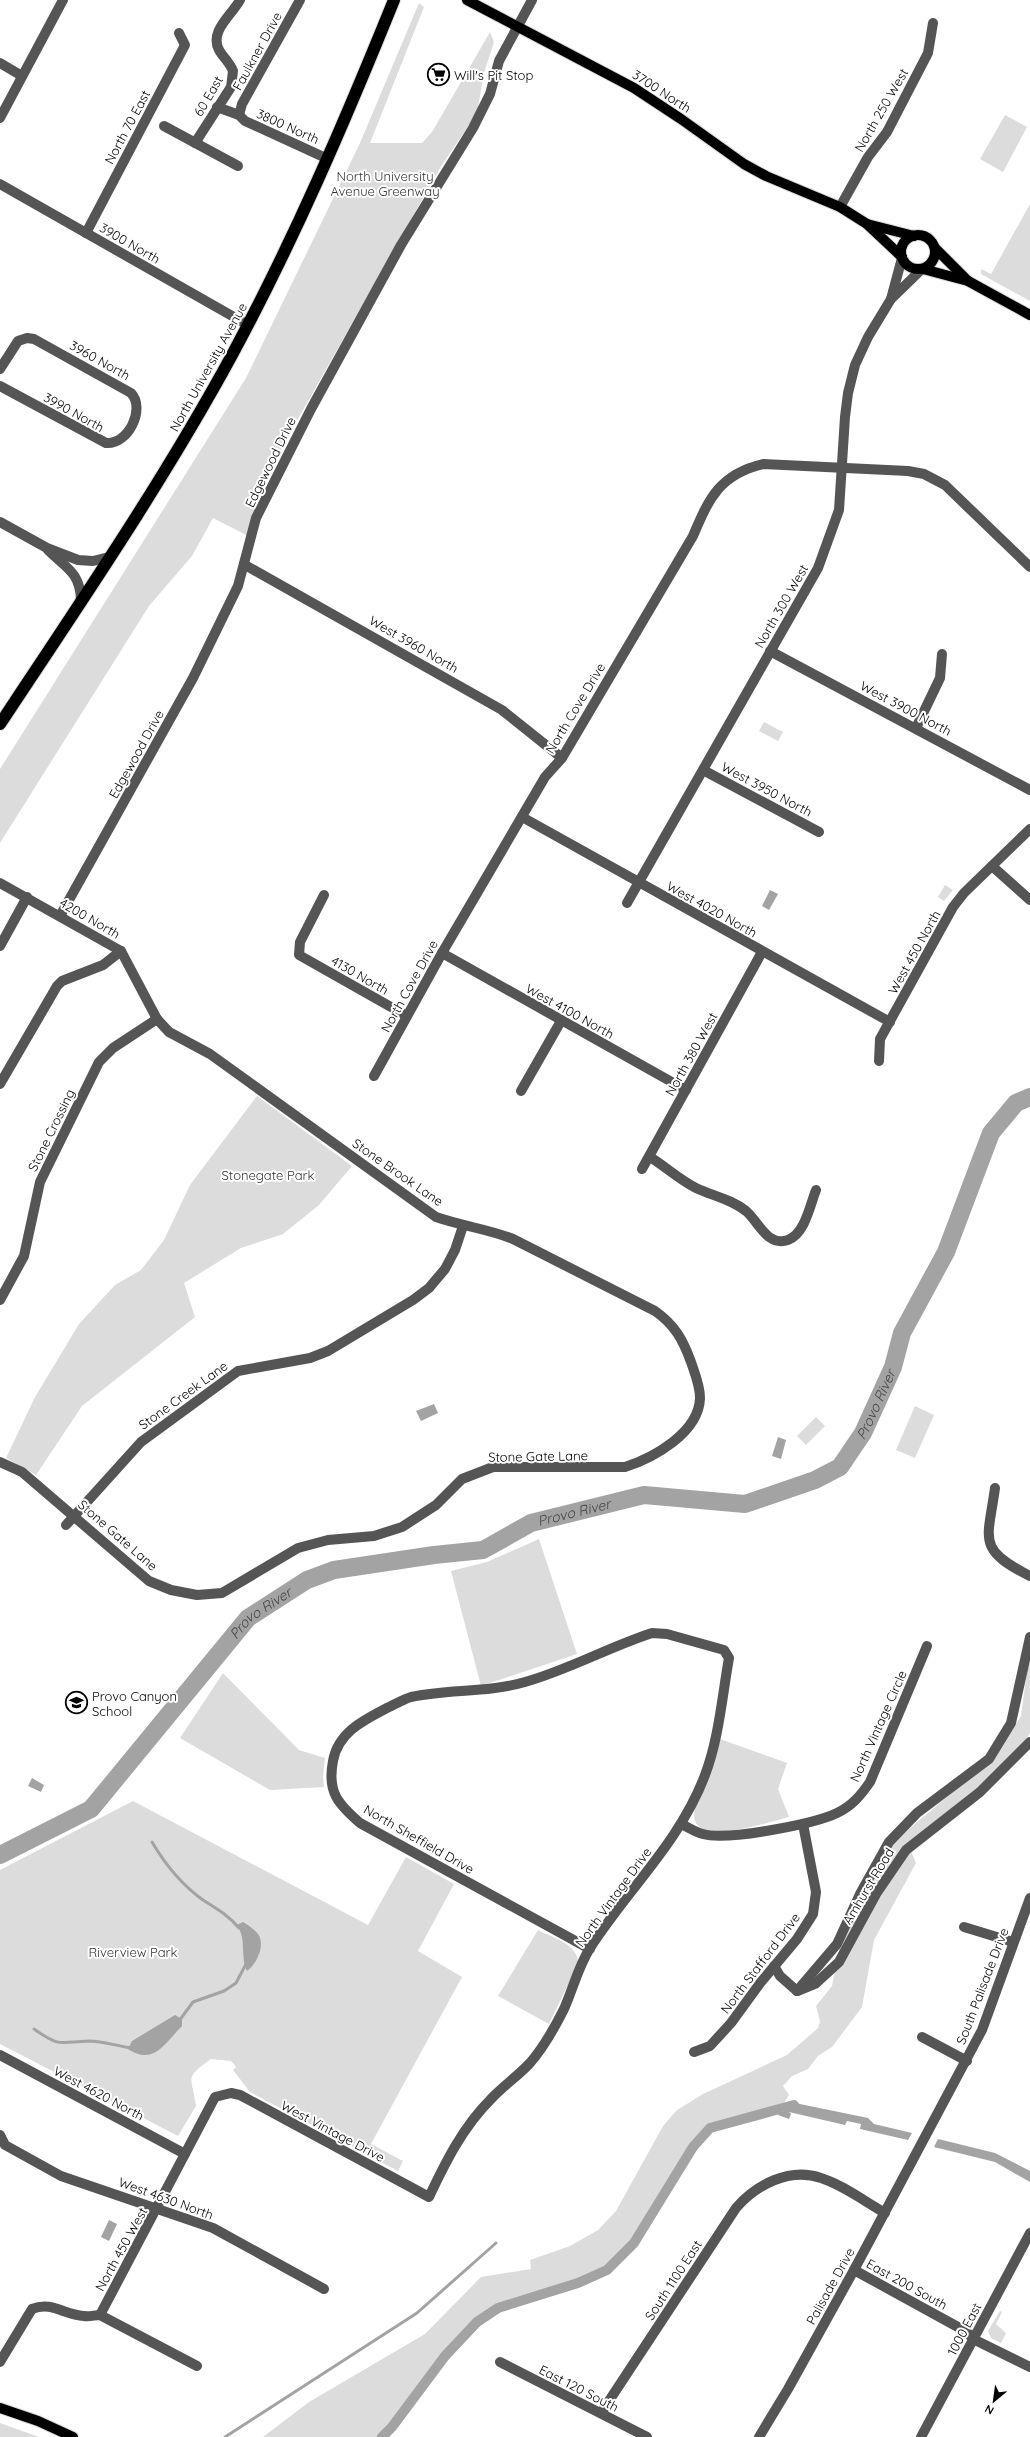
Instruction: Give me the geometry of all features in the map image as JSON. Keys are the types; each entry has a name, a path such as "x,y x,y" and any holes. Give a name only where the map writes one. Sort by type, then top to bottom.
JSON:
{"highway":[{"name":"North University Avenue","path":"0,724 179,447 248,325 284,254 328,158 394,0"}],"main road":[{"name":"3700 North","path":"467,0 634,88 681,118 744,164 766,176 840,207 867,224"},
{"path":"867,224 914,236 927,237 935,248 968,281"},
{"path":"867,224 902,257 910,267 968,281 1030,315"},
{"path":"902,257 903,244 914,236"},
{"path":"922,269 934,261 935,248"},
{"path":"0,2408 38,2421 73,2437"}],"street":[{"path":"0,118 62,0"},
{"name":"60 East","path":"196,143 216,107 231,87 234,75 231,66 217,44 217,33 240,0"},
{"name":"Faulkner Drive","path":"239,115 242,104 300,0"},
{"name":"Edgewood Drive","path":"60,916 193,678 238,586 245,565 256,518 274,480 311,409 401,245 472,128 490,94 499,61 517,25 532,0"},
{"name":"North 250 West","path":"840,207 868,157 886,132 928,53 933,23"},
{"name":"North 70 East","path":"86,233 185,44 179,33"},
{"path":"0,63 22,76"},
{"name":"3800 North","path":"216,107 239,115 244,121 328,158"},
{"path":"164,126 238,166"},
{"name":"3900 North","path":"0,184 248,325"},
{"name":"North 300 West","path":"891,299 902,257"},
{"name":"North 300 West","path":"627,903 818,568 839,510 846,405 855,365 868,337 891,299 922,269"},
{"name":"3960 North","path":"0,369 13,346 23,339 38,341 131,393 138,404 131,425"},
{"name":"3990 North","path":"0,386 102,442 119,441 125,436 131,425"},
{"name":"North Cove Drive","path":"374,1076 442,953 545,777 562,758 693,536 706,505 717,489 736,474 763,464 908,471 936,479 945,485 1030,567"},
{"path":"0,522 47,548 81,561 109,557"},
{"path":"47,548 74,572 79,584 81,600"},
{"name":"West 3960 North","path":"245,565 502,710 562,758"},
{"name":"West 3900 North","path":"770,651 1030,790"},
{"path":"916,728 940,678 942,654"},
{"name":"West 3950 North","path":"703,770 819,832"},
{"name":"West 4020 North","path":"522,817 890,1022"},
{"path":"1030,829 992,866 1030,900"},
{"name":"West 450 North","path":"879,1061 878,1044 953,908 964,893 992,866"},
{"name":"4200 North","path":"0,883 121,951 157,1019"},
{"name":"4130 North","path":"324,895 300,942 299,955 407,1016"},
{"path":"0,946 27,897"},
{"path":"0,1084 62,981 103,965 121,951"},
{"name":"North 380 West","path":"642,1169 762,952"},
{"name":"West 4100 North","path":"442,953 686,1090"},
{"name":"Stone Brook Lane","path":"157,1019 169,1032 210,1054 436,1217 463,1226 494,1231 513,1239 655,1311 670,1322 683,1338 698,1383"},
{"name":"Stone Crossing","path":"0,1300 24,1256 42,1174 99,1062 113,1048 157,1019"},
{"path":"521,1091 561,1021"},
{"path":"650,1157 697,1188 738,1205 748,1213 765,1234 776,1241 787,1240 797,1234 816,1190"},
{"name":"Stone Creek Lane","path":"66,1525 141,1442 238,1371 310,1358 328,1351 413,1300 429,1288 445,1269 456,1250 463,1226"},
{"name":"Stone Gate Lane","path":"0,1462 22,1472 74,1515 149,1581 171,1590 197,1595 222,1593 298,1548 328,1540 374,1536 402,1527 436,1505 462,1479 477,1472 493,1467 625,1467 646,1460 664,1449 688,1429 700,1399 698,1383"},
{"path":"995,1488 988,1521 989,1541 997,1556 1007,1564 1030,1576"},
{"name":"North Sheffield Drive","path":"590,1949 360,1823 343,1809 333,1793 331,1773 335,1751 348,1731 368,1718 410,1697 500,1688 526,1682 652,1633 667,1634 724,1650"},
{"path":"774,1966 780,1976 797,1991 836,1944 860,1894 889,1842 917,1813 989,1759 1011,1723 1030,1637"},
{"name":"North Vintage Circle","path":"681,1824 703,1834 716,1836 803,1824 837,1813 851,1805 861,1795 870,1782 927,1646"},
{"name":"North Vintage Drive","path":"429,2197 445,2163 466,2128 490,2099 530,2062 546,2040 563,2010 590,1949 681,1824 705,1775 717,1731 729,1658 724,1650"},
{"name":"Amhurst Road","path":"797,1991 815,1984 839,1962 876,1894 906,1850 980,1792 1013,1762 1030,1742"},
{"name":"North Stafford Drive","path":"694,2052 710,2046 716,2040 774,1966 798,1940 813,1914 816,1892 803,1824"},
{"name":"South Palisade Drive","path":"921,2146 982,2030 1030,1898"},
{"path":"964,1927 1013,1942"},
{"path":"922,2038 967,2060"},
{"name":"West 4620 North","path":"0,2055 185,2154"},
{"name":"West Vintage Drive","path":"223,2094 240,2095 429,2197"},
{"name":"North 450 West","path":"100,2315 157,2210 215,2097 223,2094"},
{"name":"West 4630 North","path":"0,2135 5,2145 61,2176 124,2196 157,2210 213,2228 324,2289"},
{"name":"Palisade Drive","path":"759,2437 788,2389 921,2146"},
{"name":"South 1100 East","path":"601,2413 736,2208 753,2190 772,2180 781,2178 803,2176 820,2177 885,2213"},
{"name":"1000 East","path":"921,2437 1030,2233"},
{"name":"East 200 South","path":"854,2270 966,2332 973,2339 1030,2367"},
{"path":"0,2362 32,2309 40,2305 50,2306 83,2316 100,2315 197,2366"},
{"name":"East 120 South","path":"500,2362 647,2437"}],"green space":[{"name":"North University Avenue Greenway","path":"419,3 424,7 370,143 422,143 432,132 490,32 494,42 484,73 477,113 440,168 290,433 263,483 248,536 213,518 192,556 149,606 0,843 0,769 246,378 360,143"},
{"path":"1005,115 1027,127 1003,172 980,159"},
{"path":"1030,204 1030,301 981,274 981,269 991,274"},
{"path":"764,722 783,732 778,741 759,731"},
{"path":"945,885 953,890 944,901 938,897"},
{"name":"Stonegate Park","path":"257,1096 352,1166 319,1205 283,1234 241,1248 184,1283 195,1317 82,1406 36,1475 6,1458 35,1397 79,1324 115,1285 141,1270 164,1240 190,1185"},
{"path":"915,1406 934,1415 915,1458 896,1450"},
{"path":"816,1417 825,1426 806,1445 797,1436"},
{"path":"539,1539 577,1654 481,1686 451,1571 487,1562"},
{"path":"1030,1648 1030,1733 1019,1750 991,1780 958,1807 908,1844 916,1863 874,1940 862,2007 832,2047 818,2056 808,2069 792,2076 783,2086 789,2095 784,2103 718,2123 698,2137 632,2241 608,2265 588,2276 496,2306 467,2329 423,2381 391,2425 377,2437 263,2437 309,2402 425,2334 481,2277 531,2269 530,2260 570,2246 598,2230 616,2211 663,2126 677,2110 703,2094 787,2055 818,2028 820,2021 816,2006 832,1986 841,1939 892,1843 995,1757 1021,1716"},
{"path":"223,1673 299,1750 325,1758 323,1776 324,1787 270,1790 180,1738"},
{"path":"720,1739 787,1763 778,1789 789,1817 736,1830 708,1830 698,1826 694,1817 695,1807 710,1772"},
{"name":"Riverview Park","path":"133,1801 368,1925 406,1857 454,1884 418,1951 462,1977 371,2144 403,2161 398,2171 250,2092 233,2070 236,2067 231,2061 211,2059 193,2075 192,2083 196,2106 178,2136 0,2044 0,1870"},
{"path":"538,1930 564,1942 570,1947 577,1957 578,1964 549,2024 498,1996"},
{"path":"1000,2311 1002,2312 996,2324 1006,2333 1001,2343 991,2338 988,2331"},
{"path":"0,2423 39,2437 0,2437"}],"shaded area":[{"path":"770,890 778,894 769,910 762,906"},
{"path":"434,1404 438,1413 421,1421 416,1411"},
{"path":"778,1437 786,1440 781,1459 772,1456"},
{"path":"32,1778 44,1785 41,1792 28,1786"},
{"path":"243,1922 258,1934 261,1944 257,1960 247,1971 244,1960 242,1937 237,1925"},
{"path":"175,2015 182,2019 182,2026 158,2050 152,2054 145,2055 137,2054 128,2049 132,2041"},
{"path":"784,2103 795,2103 868,2118 874,2124 912,2133 908,2140 860,2129 861,2124 847,2121 845,2125 789,2112 791,2114 789,2119 778,2115"},
{"path":"938,2139 995,2153 1030,2171 1030,2182 995,2162 934,2147"},
{"path":"109,2220 117,2224 109,2241 101,2237"}],"waterway":[{"name":"Provo River","path":"0,1855 91,1809 248,1618 307,1580 334,1570 434,1555 483,1550 531,1523 644,1495 745,1504 815,1480 840,1467 863,1433 893,1367 902,1333 946,1252 991,1133 1016,1103 1030,1097"},
{"path":"152,1842 162,1858 181,1881 195,1894 218,1909 239,1928"},
{"path":"179,2021 193,2002 224,1991 236,1983 246,1964"},
{"path":"34,2029 50,2039 60,2042 94,2041 131,2048"},
{"path":"382,2437 392,2427 445,2356 477,2322 498,2308 578,2283 607,2270 634,2243 693,2147 710,2128 794,2105"},
{"path":"225,2437 417,2313 496,2243"}],"place":[{"name":"Will's Pit Stop","path":"438,75"},
{"name":"Provo Canyon School","path":"76,1703"}]}
